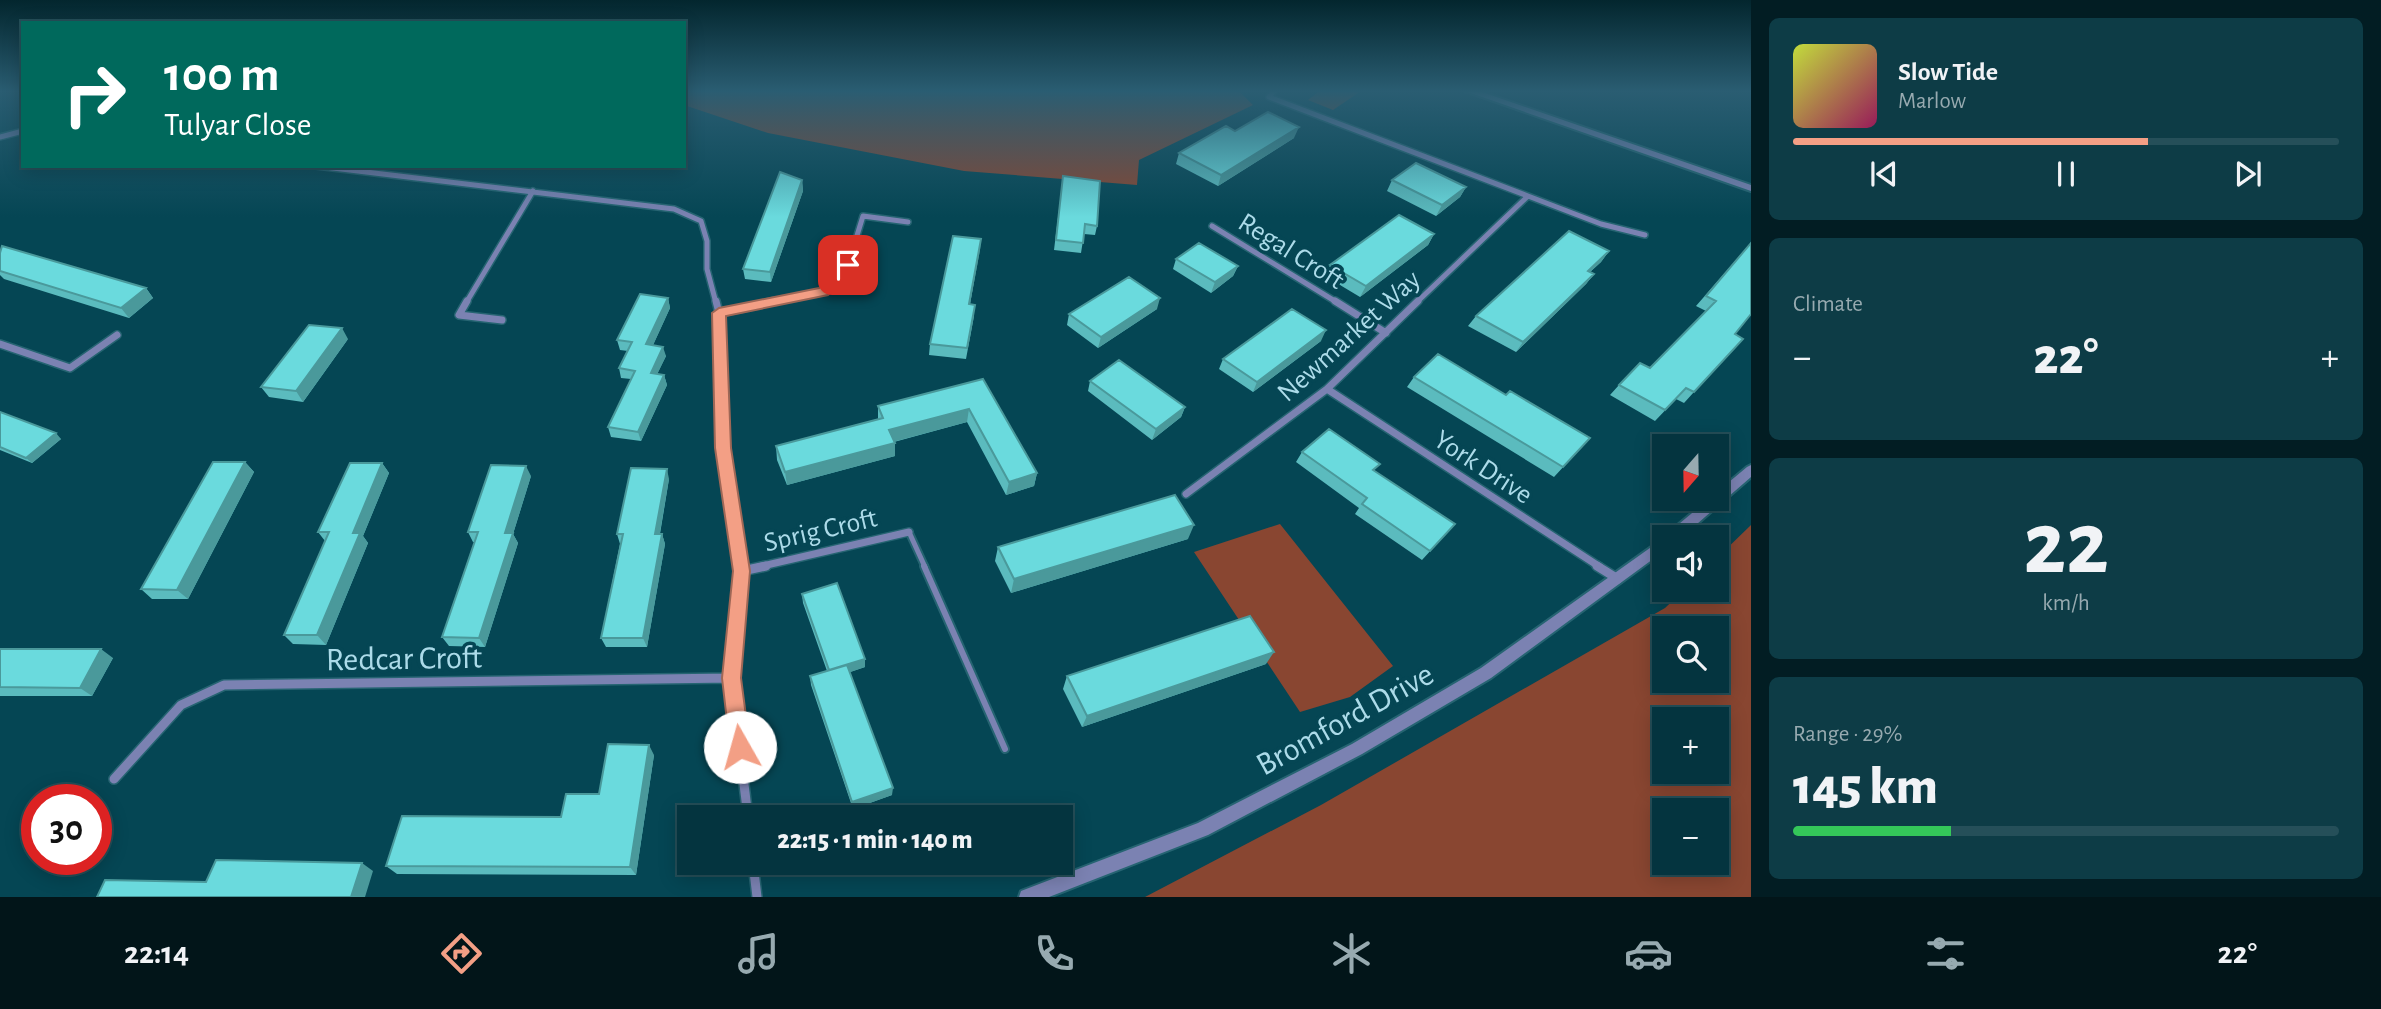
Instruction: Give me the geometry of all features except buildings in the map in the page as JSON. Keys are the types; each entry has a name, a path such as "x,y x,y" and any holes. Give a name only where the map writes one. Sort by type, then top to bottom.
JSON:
{"street":[{"path":"1363,133 1601,223 1645,235"},
{"path":"1589,133 1751,188"},
{"path":"333,168 674,209 701,221 707,241 707,269 719,313 723,448 742,571 731,678 747,805"},
{"path":"502,320 459,315 533,191"},
{"name":"Newmarket Way","path":"1186,494 1327,389 1528,196"},
{"path":"719,313 823,292 848,265 863,216 908,222"},
{"name":"Regal Croft","path":"1212,226 1386,333"},
{"path":"0,344 70,369 117,335"},
{"name":"York Drive","path":"1327,389 1618,579"},
{"path":"1687,525 1751,470"},
{"name":"Sprig Croft","path":"742,571 909,532"},
{"name":"Bromford Drive","path":"1027,897 1202,828 1357,749 1486,673 1652,553"},
{"name":"Redcar Croft","path":"114,779 181,705 224,685 731,678"},
{"path":"754,875 757,897"}],"lane":[{"path":"909,532 1005,749"}],"shaded area":[{"path":"768,133 1195,133 1139,160 1137,185 964,171"},
{"path":"1280,524 1393,666 1350,697 1300,712 1194,552"},
{"path":"1751,525 1751,897 1145,897 1321,805 1671,602 1729,602 1729,546"}],"route":[{"path":"740,747 731,678 742,571 723,448 719,313 823,292 848,265"}]}
